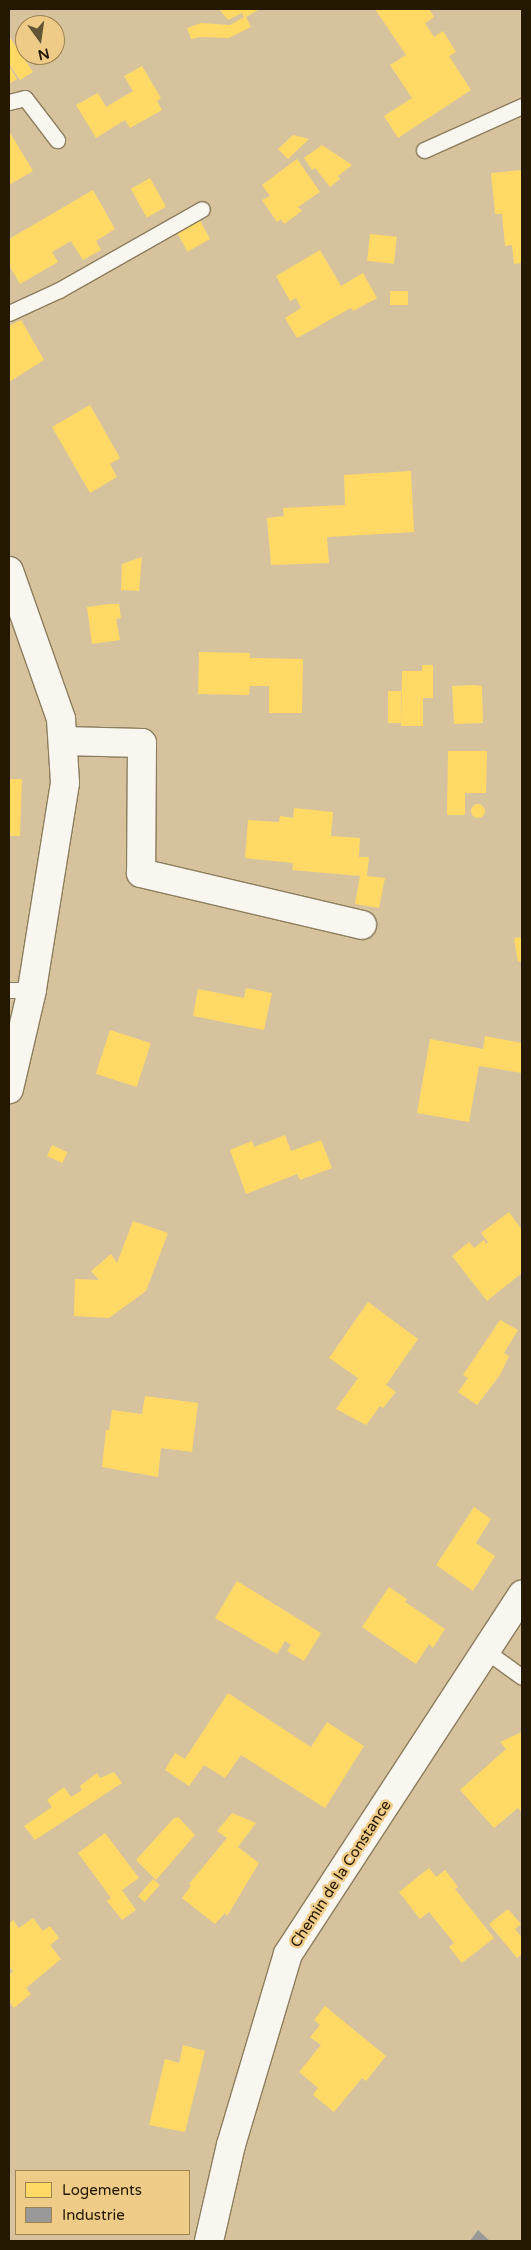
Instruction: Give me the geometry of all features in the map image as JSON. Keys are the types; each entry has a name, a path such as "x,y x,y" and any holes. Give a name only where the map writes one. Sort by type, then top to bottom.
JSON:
{"street":[{"path":"9,571 61,719 65,783 21,990 9,1089"},
{"path":"62,741 142,743 141,873 362,925"},
{"name":"Chemin de la Constance","path":"209,2241 232,2146 288,1954 522,1595"}],"lane":[{"path":"9,102 25,98 57,140"},
{"path":"424,150 522,106"},
{"path":"9,312 59,290 202,209"},
{"path":"486,1651 522,1677"}],"building: Logements":[{"path":"219,9 260,9 246,17 251,27 229,38 200,37 191,39 187,28 201,23 230,25 244,17 242,13 228,20"},
{"path":"375,9 429,9 434,17 425,23 434,37 443,31 456,52 449,56 471,90 398,138 384,116 412,98 390,65 406,55"},
{"path":"9,36 15,45 15,65 28,65 33,72 20,80 9,64"},
{"path":"9,66 17,79 9,84"},
{"path":"142,66 161,98 157,101 162,110 130,128 125,120 96,138 76,105 98,93 106,107 133,91 124,76"},
{"path":"9,131 33,171 9,185"},
{"path":"293,135 309,139 288,159 278,149"},
{"path":"322,145 352,165 338,176 340,179 330,187 315,168 312,170 304,158"},
{"path":"297,159 320,192 298,207 302,211 284,224 281,219 277,222 262,200 270,196 262,185"},
{"path":"522,170 522,263 514,264 512,245 505,246 502,214 495,214 491,173"},
{"path":"150,178 166,207 147,218 131,189"},
{"path":"93,190 115,229 96,241 101,250 83,260 71,241 52,252 58,262 20,284 9,265 9,239"},
{"path":"199,219 210,239 187,252 176,232"},
{"path":"370,234 397,237 394,264 367,261"},
{"path":"320,250 341,286 363,273 377,298 353,311 351,308 297,338 285,318 301,308 296,298 290,301 276,276"},
{"path":"390,291 408,291 408,305 390,305"},
{"path":"21,320 44,360 9,382 9,326"},
{"path":"90,405 120,458 110,464 117,477 90,493 52,427"},
{"path":"411,471 414,532 327,537 329,563 271,565 267,518 284,516 283,508 345,505 344,475"},
{"path":"142,557 139,591 121,590 122,564"},
{"path":"119,604 121,618 116,619 120,640 92,644 87,607"},
{"path":"199,652 250,653 250,658 303,659 302,713 269,713 269,686 250,686 249,695 198,694"},
{"path":"422,665 433,665 433,698 423,698 423,726 401,726 402,671 422,671"},
{"path":"452,686 482,686 483,723 454,724"},
{"path":"388,691 401,691 401,723 388,723"},
{"path":"448,751 487,751 486,793 465,793 465,815 447,815"},
{"path":"9,779 22,779 20,836 9,836"},
{"path":"478,804 483,806 485,811 483,816 478,818 473,816 471,811 473,806"},
{"path":"294,808 333,812 331,836 360,838 359,857 369,857 367,876 385,878 379,908 355,904 360,876 292,870 293,863 245,858 248,820 279,822 280,816 293,818"},
{"path":"522,937 522,961 518,962 514,938"},
{"path":"246,988 272,993 264,1030 193,1016 198,989 244,998"},
{"path":"110,1030 151,1043 137,1087 96,1074"},
{"path":"485,1036 522,1043 522,1073 479,1066 469,1122 417,1113 430,1039 483,1049"},
{"path":"285,1135 291,1151 321,1140 332,1168 300,1180 297,1174 246,1194 230,1150 252,1141 254,1147"},
{"path":"52,1145 67,1152 62,1163 47,1156"},
{"path":"509,1212 522,1230 522,1273 487,1301 452,1256 469,1242 474,1248 484,1240 486,1244 488,1242 481,1233"},
{"path":"133,1221 168,1233 146,1291 109,1318 74,1316 75,1279 99,1280 91,1271 111,1254 117,1263"},
{"path":"368,1302 418,1339 386,1385 396,1392 383,1408 380,1406 366,1425 336,1409 358,1378 329,1358"},
{"path":"500,1320 518,1330 504,1353 509,1356 500,1375 477,1405 458,1392 468,1378 463,1375"},
{"path":"145,1396 198,1403 192,1452 161,1448 158,1477 102,1467 106,1430 109,1430 112,1410 142,1414"},
{"path":"474,1507 491,1519 476,1543 495,1556 473,1591 436,1565"},
{"path":"237,1581 321,1633 304,1661 287,1651 291,1645 285,1641 277,1654 215,1618"},
{"path":"389,1587 407,1599 405,1602 445,1629 433,1648 429,1644 416,1664 362,1627"},
{"path":"228,1693 311,1747 327,1722 364,1746 325,1808 241,1755 225,1778 204,1765 189,1786 165,1770 175,1753 185,1759"},
{"path":"522,1732 522,1813 518,1808 494,1828 460,1790 506,1749 500,1742"},
{"path":"114,1772 122,1783 35,1840 24,1826 52,1807 47,1800 64,1787 71,1797 82,1790 80,1786 97,1773 100,1778"},
{"path":"232,1813 256,1823 238,1847 259,1863 227,1916 225,1913 215,1924 182,1898 191,1886 189,1884 227,1838 217,1831"},
{"path":"178,1817 195,1835 156,1880 136,1860 173,1819"},
{"path":"105,1833 139,1878 122,1890 136,1910 122,1920 107,1901 111,1898 78,1853"},
{"path":"429,1868 436,1877 445,1870 458,1887 455,1889 494,1938 462,1963 449,1947 454,1943 429,1912 420,1919 399,1892"},
{"path":"153,1879 160,1885 145,1902 138,1896"},
{"path":"508,1909 521,1924 515,1929 522,1938 522,1954 517,1958 489,1924"},
{"path":"33,1918 43,1931 50,1926 59,1938 50,1945 61,1959 26,1988 31,1994 14,2008 9,2001 9,1975 13,1971 9,1966 9,1924 13,1920 19,1928"},
{"path":"325,2006 386,2056 366,2081 362,2078 334,2112 313,2095 318,2088 299,2072 321,2045 310,2037 320,2025 314,2020"},
{"path":"183,2045 205,2051 185,2132 149,2125 165,2059 179,2063"}],"building: Industrie":[{"path":"478,2230 490,2241 470,2241"}]}
